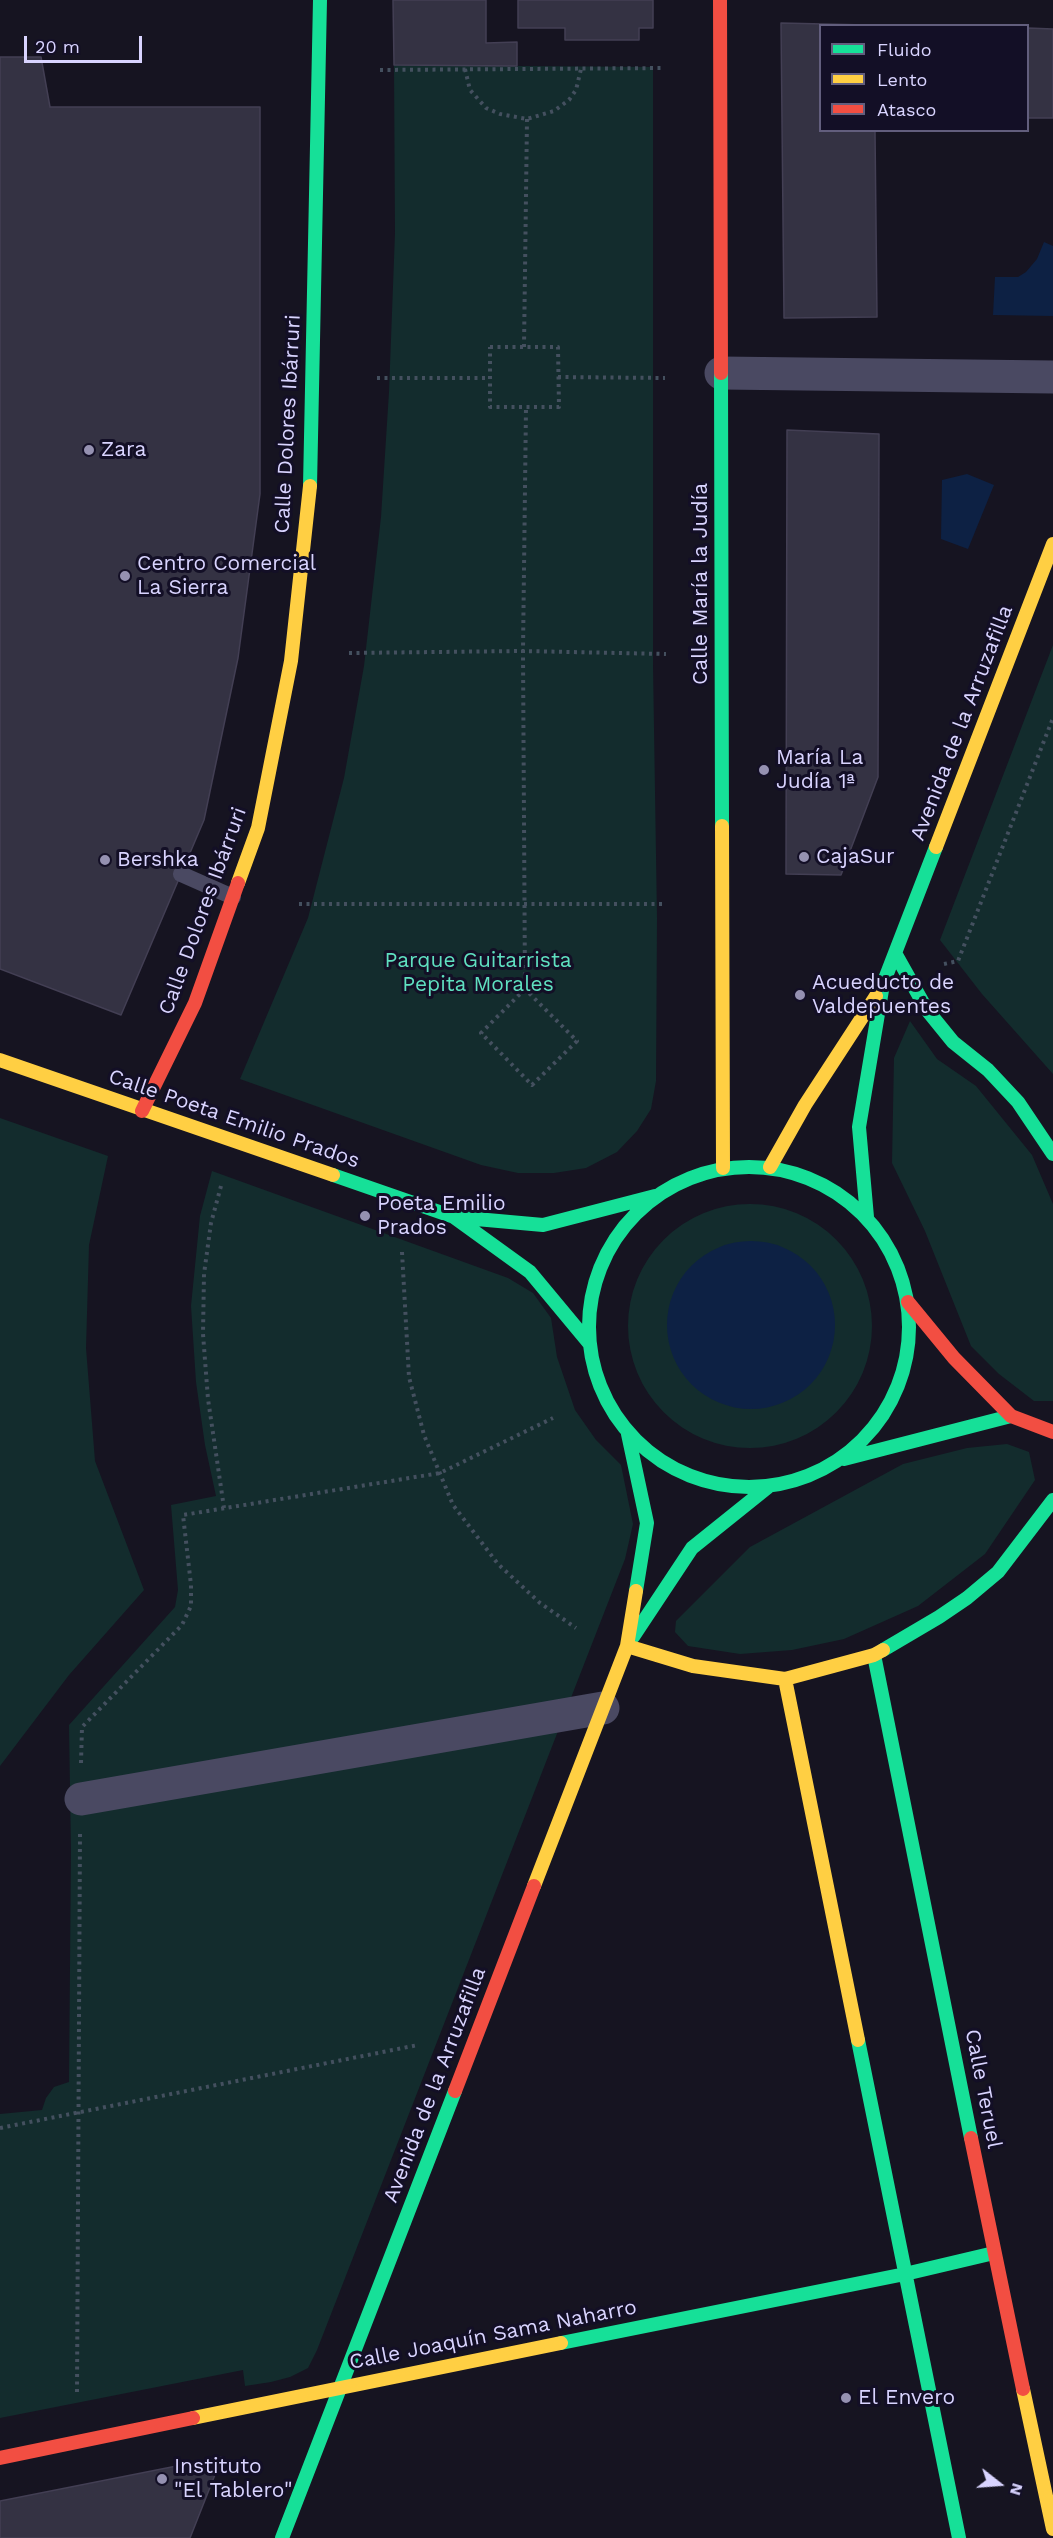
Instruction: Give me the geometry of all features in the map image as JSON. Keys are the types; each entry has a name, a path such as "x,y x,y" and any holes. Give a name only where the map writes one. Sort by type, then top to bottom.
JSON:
{"main road":[{"name":"Calle Dolores Ibárruri","path":"142,1111 195,1003 258,828 291,662 310,494 320,0"},
{"name":"Calle María la Judía","path":"720,0 723,1168"},
{"name":"Avenida de la Arruzafilla","path":"867,1217 859,1127 883,984 1053,544"},
{"path":"895,953 927,1010 953,1042 988,1070 1018,1102 1053,1154"},
{"name":"Avenida de la Arruzafilla","path":"770,1167 805,1105 883,984"},
{"name":"Calle Poeta Emilio Prados","path":"0,1060 454,1217 543,1225 655,1196"},
{"path":"770,1167 817,1180 844,1196 867,1217 894,1256 908,1302 908,1347 896,1391 873,1430 839,1460 805,1478 768,1487 716,1485 668,1467 628,1434 602,1391 589,1343 594,1288 616,1237 655,1196 687,1178 723,1168 770,1167"},
{"name":"Calle Poeta Emilio Prados","path":"454,1217 530,1272 589,1343"},
{"path":"908,1302 954,1358 1011,1416 1053,1432"},
{"path":"839,1460 1011,1416"},
{"name":"Avenida de la Arruzafilla","path":"282,2538 627,1646 647,1523 628,1434"},
{"name":"Avenida de la Arruzafilla","path":"627,1646 692,1548 768,1487"},
{"path":"627,1646 693,1666 785,1678 874,1655 939,1617 967,1598 998,1572 1053,1500"},
{"name":"Calle Teruel","path":"874,1655 994,2253 1053,2529"},
{"path":"785,1678 960,2538"},
{"name":"Calle Joaquín Sama Naharro","path":"0,2458 340,2387 905,2274 994,2253"}],"street":[{"path":"721,373 1053,377"},
{"path":"81,1799 603,1708"}],"lane":[{"path":"181,874 234,897"}],"path":[{"path":"465,69 470,90 486,108 500,114 527,120 554,111 569,100 576,90 581,69"},
{"path":"381,70 665,69"},
{"path":"524,347 527,120"},
{"path":"490,347 524,347 558,347 559,407 490,407 490,347"},
{"path":"558,377 665,378"},
{"path":"377,378 489,378"},
{"path":"525,989 481,1033 532,1085 577,1041 525,989 523,651 526,407"},
{"path":"349,652 523,651 666,654"},
{"path":"905,971 958,961 1053,718"},
{"path":"299,904 666,904"},
{"path":"221,1186 211,1223 204,1274 203,1334 208,1399 224,1509"},
{"path":"402,1252 409,1377 424,1435 453,1505 498,1564 540,1603 576,1628"},
{"path":"0,2128 418,2045"}],"green space":[{"name":"Parque Guitarrista Pepita Morales","path":"394,65 653,67 656,1081 651,1109 637,1131 617,1152 586,1168 554,1173 518,1173 481,1165 240,1079 308,918 344,778 364,666 381,517 389,392 395,233"},
{"path":"1053,645 1053,1074 982,994 940,940"},
{"path":"910,1021 937,1059 976,1086 1032,1155 1053,1204 1053,1401 1034,1401 999,1374 971,1346 925,1231 892,1163 894,1058"},
{"path":"0,1118 108,1156 89,1245 86,1348 95,1461 144,1590 69,1675 0,1766"},
{"path":"212,1171 508,1278 533,1293 551,1318 557,1357 575,1410 596,1440 621,1465 633,1524 625,1559 317,2350 308,2368 290,2377 245,2386 243,2370 0,2418 0,2114 42,2110 46,2098 54,2087 69,2082 71,1851 69,1725 175,1607 178,1590 171,1505 216,1496 205,1445 196,1382 191,1306 200,1216"},
{"path":"750,1204 797,1213 818,1225 836,1240 851,1258 863,1279 872,1326 863,1373 851,1394 836,1412 818,1427 797,1439 750,1448 703,1439 682,1427 664,1412 649,1394 637,1373 628,1326 637,1279 649,1258 664,1240 682,1225 703,1213"},
{"path":"1007,1444 1029,1452 1035,1480 985,1554 918,1606 844,1639 792,1650 740,1654 688,1646 675,1632 676,1621 750,1547 903,1464 967,1448"}],"water":[{"path":"1044,242 1053,246 1053,316 993,315 995,277 1018,277 1026,272 1037,259"},
{"path":"967,474 994,485 968,549 941,539 942,480"},
{"path":"751,1241 767,1242 783,1247 811,1265 829,1293 834,1309 834,1341 829,1357 811,1385 783,1403 767,1408 751,1409 735,1408 719,1403 691,1385 673,1357 668,1341 667,1325 668,1309 673,1293 691,1265 719,1247 735,1242"}],"building":[{"path":"393,0 486,0 486,43 517,42 517,66 394,65"},
{"path":"518,0 653,0 653,28 639,28 639,40 565,40 565,28 518,28"},
{"path":"781,23 824,24 819,24 819,132 875,132 877,317 784,318"},
{"path":"1029,28 1053,29 1053,118 1029,118"},
{"name":"Centro Comercial La Sierra","path":"0,57 41,57 50,107 260,107 260,494 238,658 204,820 121,1015 0,969"},
{"path":"787,430 879,434 878,777 841,875 786,874"},
{"name":"Instituto \"El Tablero\"","path":"222,2457 190,2538 0,2538 0,2501"}],"traffic: fast":[{"path":"310,486 320,0"},
{"path":"721,373 722,826"},
{"path":"867,1217 859,1127 883,984 936,847"},
{"path":"895,953 927,1010 953,1042 988,1070 1018,1102 1053,1154"},
{"path":"749,1167 780,1170 810,1179 838,1194 862,1214 882,1238 897,1266 906,1296 909,1327 906,1358 897,1388 882,1416 862,1440 838,1460 810,1475 780,1484 749,1487 718,1484 688,1475 660,1460 636,1440 616,1416 601,1388 592,1358 589,1327 592,1296 601,1266 616,1238 636,1214 660,1194 688,1179 718,1170 749,1167"},
{"path":"333,1175 454,1217 530,1272 589,1343"},
{"path":"454,1217 543,1225 655,1196"},
{"path":"844,1459 1011,1416"},
{"path":"628,1434 647,1523 636,1591"},
{"path":"633,1637 692,1548 768,1487"},
{"path":"883,1650 939,1617 967,1598 998,1572 1053,1500"},
{"path":"874,1655 971,2138"},
{"path":"858,2040 959,2538"},
{"path":"282,2538 455,2091"},
{"path":"561,2343 905,2274 994,2253"}],"traffic: slow":[{"path":"238,883 258,828 291,661 310,486"},
{"path":"936,847 1053,544"},
{"path":"722,826 723,1168"},
{"path":"770,1167 805,1105 876,996"},
{"path":"0,1060 333,1175"},
{"path":"534,1886 627,1646 636,1591"},
{"path":"627,1646 693,1666 785,1679 874,1655 883,1650"},
{"path":"785,1679 858,2040"},
{"path":"193,2418 561,2343"},
{"path":"1023,2389 1053,2529"}],"traffic: jam":[{"path":"720,0 721,373"},
{"path":"142,1111 195,1003 238,883"},
{"path":"908,1302 954,1358 1011,1416 1053,1432"},
{"path":"455,2091 534,1886"},
{"path":"971,2138 1023,2389"},
{"path":"0,2458 193,2418"}],"place":[{"name":"Zara","path":"89,450"},
{"name":"Centro Comercial La Sierra","path":"125,576"},
{"name":"María La Judía 1ª","path":"764,770"},
{"name":"CajaSur","path":"804,857"},
{"name":"Bershka","path":"105,860"},
{"name":"Acueducto de Valdepuentes","path":"800,995"},
{"name":"Poeta Emilio Prados","path":"365,1216"},
{"name":"El Envero","path":"846,2398"},
{"name":"Instituto \"El Tablero\"","path":"162,2479"}]}
